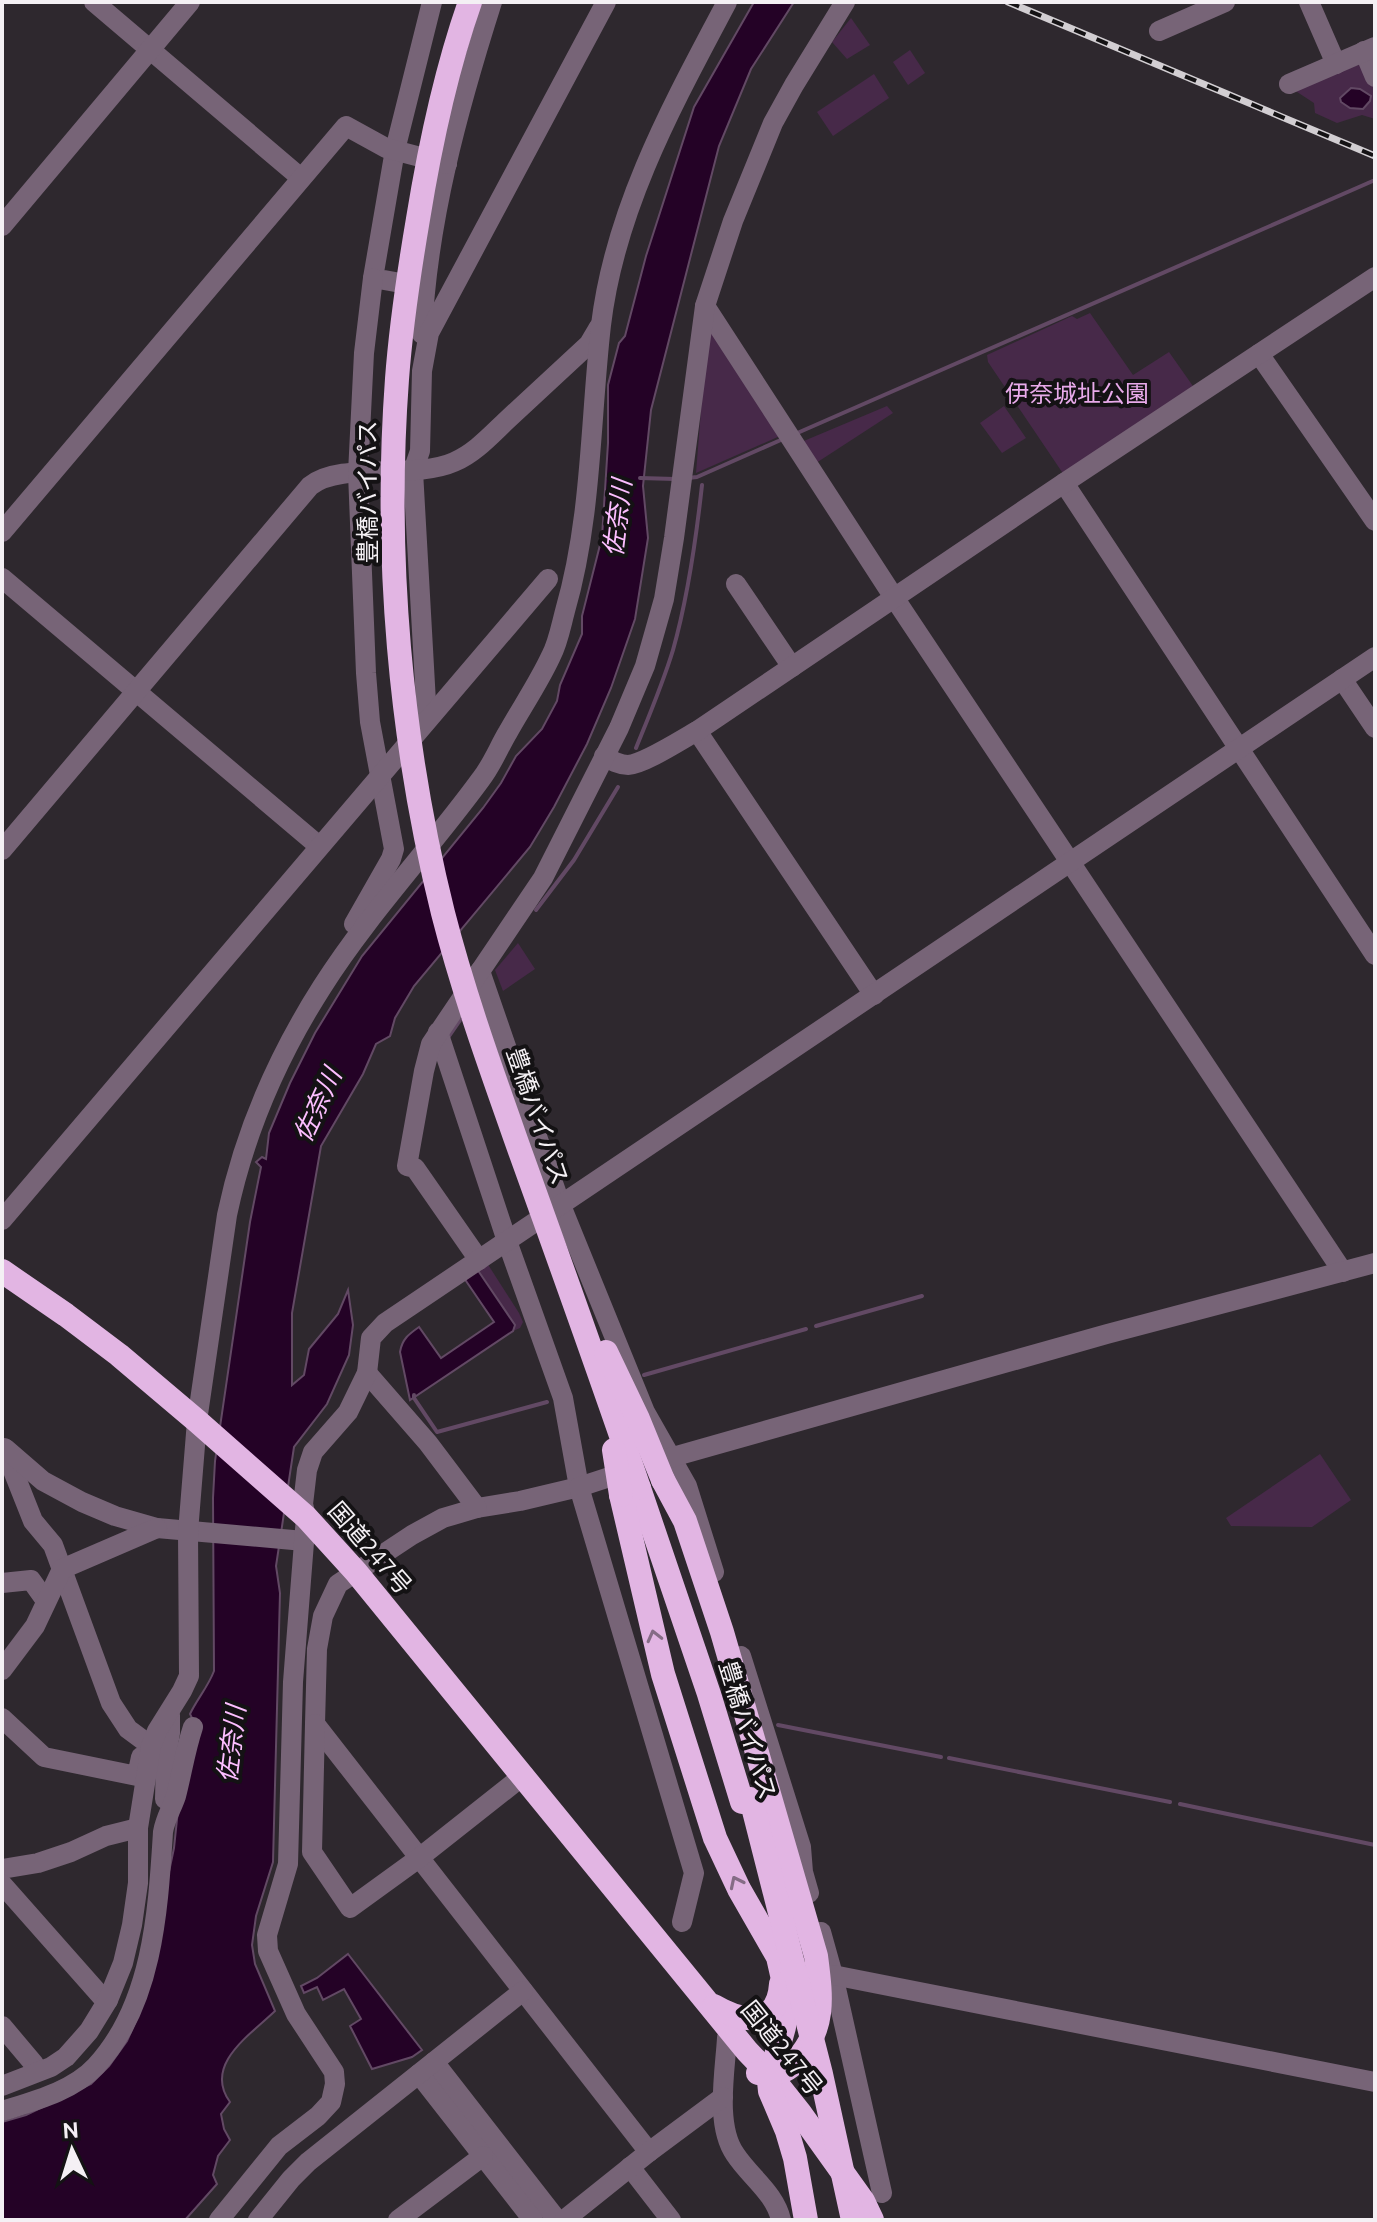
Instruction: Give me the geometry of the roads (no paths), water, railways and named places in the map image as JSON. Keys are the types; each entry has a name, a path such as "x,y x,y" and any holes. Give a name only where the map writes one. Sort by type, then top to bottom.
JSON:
{"highway":[{"name":"豊橋バイパス","path":"470,2 457,38 430,143 405,293 397,380 393,487 401,670 424,828 443,913 492,1072 615,1418 643,1487"},
{"name":"豊橋バイパス","path":"480,2 439,146 414,294 404,396 403,578 409,669 422,764 452,911 469,971 746,1801 821,2074 853,2220"},
{"name":"国道247号","path":"2,1271 119,1355 202,1426 300,1526 356,1572 709,2002 759,2070"},
{"path":"643,1487 663,1674 715,1838 739,1889 769,1941 785,1988 784,2027 759,2070 805,2220"},
{"path":"643,1487 685,1521 722,1632 816,1956 820,1998 818,2026 799,2089 810,2128"},
{"name":"豊橋バイパス","path":"746,1801 814,2076 845,2220"},
{"name":"国道247号","path":"639,1919 727,2038 810,2128 863,2201 872,2220"},
{"path":"709,2002 732,2016 749,2019 766,2016 780,1994 779,1964"},
{"path":"759,2070 779,2074 787,2070 815,2036"}],"street":[{"path":"94,2 301,178"},
{"path":"2,226 190,2"},
{"path":"351,944 352,927 394,849 370,722 366,673 358,473 364,353 373,278 395,150 432,2"},
{"path":"427,720 413,471 420,451 422,330 437,214 447,164 492,2"},
{"path":"422,371 434,320 606,2"},
{"path":"2,1718 44,1757 137,1776 148,1744 189,1676 192,1532 227,1215 233,1186 274,1073 315,998 351,944 484,775 553,654 575,577 587,509 601,324 613,264 651,150 727,2"},
{"path":"479,1260 415,1168 407,1166 431,1044 543,878 619,728 645,666 664,599 689,440 705,306 733,221 773,123 840,11 854,2"},
{"path":"1159,31 1225,2"},
{"path":"1309,2 1336,64"},
{"path":"1289,84 1370,49 1375,77"},
{"path":"2,532 346,126 386,148 447,164"},
{"path":"604,756 616,763 628,765 640,762 697,731 1375,277"},
{"path":"373,278 427,288"},
{"path":"705,306 895,599 1343,1272"},
{"path":"2,850 310,486 322,478 413,471 455,462 478,447 589,344 601,324"},
{"path":"1259,354 1375,521"},
{"path":"1064,483 1375,955"},
{"path":"2,578 319,846"},
{"path":"2,1220 548,579"},
{"path":"736,584 792,667"},
{"path":"219,2220 279,2146 331,2102 335,2084 334,2072 296,2014 268,1951 267,1935 288,1864 300,1526 307,1470 313,1452 348,1412 367,1373 371,1338 385,1323 560,1203 1375,657"},
{"path":"1342,679 1375,728"},
{"path":"697,731 874,995"},
{"path":"480,971 560,1203 645,1412 687,1486 801,1847 803,1872 833,1975 882,2193"},
{"path":"438,1032 563,1398 579,1487 694,1873 682,1922"},
{"path":"524,1775 350,1908 312,1852 317,1649 323,1616 338,1584 443,1518 579,1487 672,1457 1107,1334 1375,1263"},
{"path":"367,1373 428,1443 477,1508"},
{"path":"3,1446 43,1481 82,1502 115,1516 157,1528 192,1532 300,1526"},
{"path":"3,1446 33,1521 53,1545 111,1703 128,1729 148,1744"},
{"path":"2,1670 35,1626 62,1569 157,1528"},
{"path":"2,1583 31,1580 46,1601"},
{"path":"2,2111 73,2084 96,2067 130,2013 152,1946 165,1819 169,1712"},
{"path":"315,1724 649,2152"},
{"path":"165,1819 175,1798 193,1727"},
{"path":"2,2086 51,2067 66,2057 89,2031 123,1963 138,1883 138,1828 148,1744"},
{"path":"2,1869 38,1863 106,1836 138,1828"},
{"path":"2,1884 104,1998"},
{"path":"833,1975 1375,2082"},
{"path":"258,2220 308,2162 523,1991"},
{"path":"2,2076 51,2056 75,2034 104,1998"},
{"path":"2,2026 34,2064"},
{"path":"727,2038 723,2097 726,2133 734,2153 776,2203 781,2220"},
{"path":"426,2068 483,2156 533,2220"},
{"path":"426,2068 557,2220"},
{"path":"564,2220 723,2097"},
{"path":"398,2220 483,2156"},
{"path":"630,2167 671,2220"}],"water":[{"name":"佐奈川","path":"754,2 794,2 751,69 719,146 651,410 643,486 648,538 635,619 611,688 587,744 530,847 414,986 395,1018 390,1036 376,1044 363,1074 321,1146 292,1313 292,1385 304,1375 309,1349 338,1314 348,1290 353,1325 349,1355 327,1404 294,1447 276,1566 280,1593 273,1862 256,1916 252,1945 255,1964 275,2011 243,2041 226,2063 222,2076 223,2088 230,2102 221,2114 230,2140 218,2156 213,2175 217,2184 185,2220 2,2220 2,2122 26,2115 91,2084 127,2041 139,2014 197,1728 190,1714 214,1671 215,1461 261,1167 256,1162 262,1157 266,1159 269,1133 290,1083 315,1033 362,956 483,808 516,756 542,729 557,701 560,685 582,634 582,616 602,537 608,385 619,343 625,336 646,256 694,107"},
{"path":"1351,88 1360,89 1371,96 1363,109 1350,108 1341,102 1340,98"},
{"path":"477,1269 515,1325 513,1331 410,1400 400,1352 409,1335 419,1327 441,1358 494,1322 464,1278"},
{"path":"348,1954 422,2050 412,2057 372,2069 350,2026 361,2019 344,1989 323,2000 317,1987 304,1993 301,1986"}],"waterway":[{"path":"795,434 1375,180"},
{"path":"688,478 697,477 783,439"},
{"name":"佐奈川","path":"640,478 675,479"},
{"path":"636,748 673,650 691,568 702,485"},
{"path":"536,910 574,860 618,787"},
{"path":"449,1036 460,1020"},
{"path":"816,1326 922,1296"},
{"path":"644,1375 806,1329"},
{"path":"414,1395 437,1432 547,1402"},
{"path":"778,1725 941,1757"},
{"path":"949,1758 1170,1802"},
{"path":"1180,1804 1375,1845"}],"railway":[{"path":"1008,2 1375,156"}],"park label":[{"name":"伊奈城址公園","path":"1077,393"}]}
